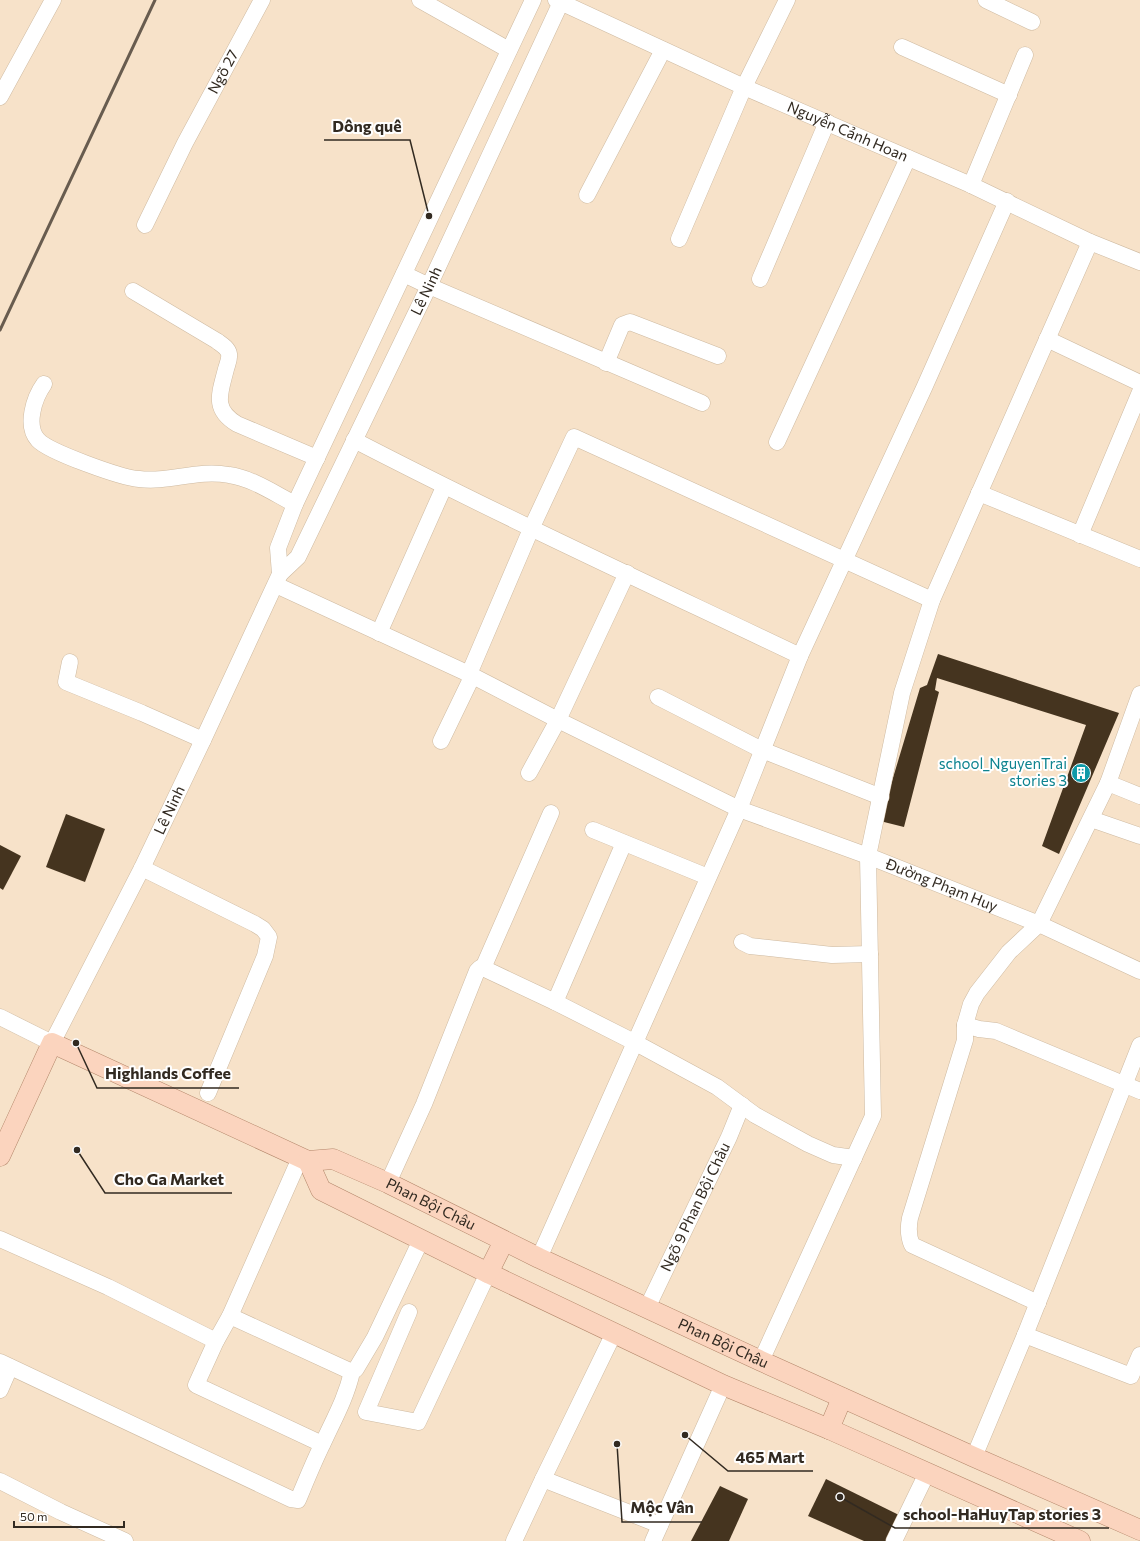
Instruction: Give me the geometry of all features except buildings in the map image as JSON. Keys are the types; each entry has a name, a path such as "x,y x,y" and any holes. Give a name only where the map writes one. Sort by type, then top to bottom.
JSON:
{"main road":[{"path":"0,1156 6,1127 52,1043 304,1160 321,1190 488,1273 723,1384 829,1429 1080,1541"},
{"name":"Phan Bội Châu","path":"304,1160 334,1159 388,1183 539,1258 761,1361 1140,1530"},
{"path":"488,1273 504,1241"},
{"path":"829,1429 842,1398"}],"street":[{"path":"0,97 53,0"},
{"name":"Ngõ 27","path":"145,225 186,143 262,0"},
{"path":"420,0 509,50"},
{"name":"Lê Ninh","path":"278,580 278,548 295,504 533,0"},
{"path":"679,239 744,87 787,0"},
{"path":"986,0 1032,22"},
{"name":"Lê Ninh","path":"52,1043 142,868 278,580 298,557 429,286 560,1"},
{"name":"Nguyễn Cảnh Hoan","path":"560,1 744,87 971,184 1090,242 1140,262"},
{"path":"902,47 1009,95"},
{"path":"587,195 663,50"},
{"path":"971,184 1026,55"},
{"path":"760,279 827,122"},
{"path":"777,442 908,158"},
{"path":"539,1258 739,809 800,656 924,388 1007,202"},
{"path":"761,1361 873,1116 868,856 902,693 932,600 1090,242"},
{"path":"404,274 606,363 702,403"},
{"path":"133,291 217,341 227,349 229,360 221,389 220,403 223,414 228,419 236,424 317,458"},
{"path":"606,363 622,325 630,322 718,356"},
{"path":"1047,339 1140,382"},
{"path":"44,384 37,396 32,429 37,440 49,448 88,464 138,479 157,479 214,472 231,475 248,480 295,504"},
{"path":"1080,535 1140,392"},
{"path":"441,741 470,681 469,674 531,529 574,437 932,600"},
{"path":"354,440 444,487 800,656"},
{"path":"379,633 444,487"},
{"path":"979,493 1140,559"},
{"path":"530,772 558,720 627,573"},
{"name":"Đường Phạm Huy","path":"278,580 379,633 469,674 558,720 739,809 868,856 1039,924 1140,971"},
{"path":"70,662 66,682 203,740"},
{"path":"1038,1303 912,1245 909,1237 908,1226 965,1040 965,1025 971,1004 977,993 1009,952 1039,924 1108,783 1135,723 1140,694"},
{"path":"658,697 762,750 881,797"},
{"path":"1108,783 1140,796"},
{"path":"388,1183 424,1104 477,971 480,968 483,968 550,813"},
{"path":"1091,818 1140,836"},
{"path":"593,830 708,877"},
{"path":"555,1002 624,843"},
{"path":"142,868 255,924 264,929 270,936 266,956 208,1093"},
{"path":"742,942 750,946 832,955 870,954"},
{"path":"483,968 634,1042 717,1087 755,1115 808,1144 833,1154 854,1158"},
{"path":"0,1017 52,1043"},
{"path":"965,1025 979,1030 996,1031 1140,1091"},
{"path":"974,1457 1026,1335 1140,1045"},
{"name":"Ngõ 9 Phan Bội Châu","path":"647,1308 729,1137 742,1105"},
{"path":"304,1160 196,1385 322,1444"},
{"path":"0,1239 108,1287 216,1341"},
{"path":"0,1390 5,1365 291,1499 298,1500 322,1444 348,1391 352,1372 356,1369 375,1337 421,1240"},
{"path":"409,1312 366,1412 418,1422 488,1273"},
{"path":"230,1316 352,1372"},
{"path":"514,1541 542,1479 614,1333"},
{"path":"1026,1335 1135,1381 1140,1355"},
{"path":"653,1541 723,1384"},
{"path":"894,1541 927,1473"},
{"path":"542,1479 660,1526"},
{"path":"0,1481 61,1512 126,1541"}],"railway":[{"path":"0,330 155,0"}],"place":[{"name":"Dông quê","path":"429,216"},
{"name":"school_NguyenTrai stories 3","path":"1081,773"},
{"name":"Highlands Coffee","path":"76,1043"},
{"name":"Cho Ga Market","path":"77,1150"},
{"name":"465 Mart","path":"685,1435"},
{"name":"Mộc Vân","path":"617,1444"},
{"name":"school-HaHuyTap stories 3","path":"840,1497"}]}
